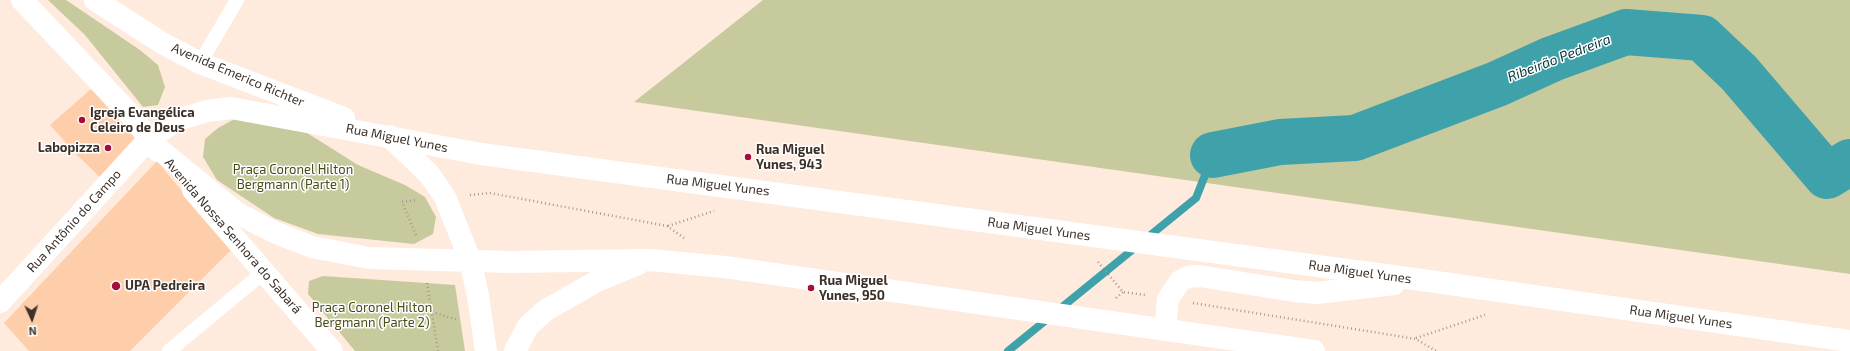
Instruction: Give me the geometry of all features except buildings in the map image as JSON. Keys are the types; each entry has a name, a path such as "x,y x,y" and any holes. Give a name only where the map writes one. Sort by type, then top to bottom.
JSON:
{"main road":[{"path":"22,0 131,115 148,140 237,213 274,232 312,247 369,258 470,260 649,260 725,267 1314,351"},
{"name":"Avenida Emerico Richter","path":"95,0 162,43 200,63 389,136"},
{"name":"Rua Miguel Yunes","path":"148,140 177,120 207,111 231,108 488,155 1422,280 1850,341"},
{"path":"389,136 429,174 445,197 470,260 478,296 486,351"},
{"name":"Avenida Nossa Senhora do Sabará","path":"148,140 332,351"},
{"name":"Rua Antônio do Campo","path":"0,302 148,140"},
{"path":"515,351 528,326 546,310 599,280 649,260"},
{"path":"1165,330 1168,299 1180,281 1188,277 1199,276 1294,291 1317,293 1345,291 1422,280"}],"lane":[{"path":"200,63 237,0"},
{"path":"169,351 264,272"}],"path":[{"path":"490,193 667,226"},
{"path":"415,200 402,202 416,235"},
{"path":"428,288 438,351"},
{"path":"1123,292 1145,295"},
{"path":"1187,302 1416,339 1436,351"},
{"path":"1416,339 1488,314"}],"green space":[{"path":"48,0 66,0 140,50 158,65 165,87 158,105 143,107 85,35"},
{"path":"763,0 1850,0 1850,274 634,102"},
{"name":"Praça Coronel Hilton Bergmann (Parte 1)","path":"240,116 304,131 358,165 405,185 425,197 436,217 433,234 414,244 318,234 274,218 217,180 203,157 205,139 218,128"},
{"name":"Praça Coronel Hilton Bergmann (Parte 2)","path":"323,276 455,285 465,351 355,351 308,294 309,281"}],"waterway":[{"name":"Ribeirão Pedreira","path":"1213,155 1280,142 1355,138 1497,84 1552,59 1626,32 1702,38 1739,73 1827,176 1850,162"},
{"path":"1008,351 1196,198 1213,155"}],"place":[{"name":"Igreja Evangélica Celeiro de Deus","path":"82,120"},
{"name":"Labopizza","path":"108,148"},
{"name":"Rua Miguel Yunes, 943","path":"748,157"},
{"name":"UPA Pedreira","path":"116,286"},
{"name":"Rua Miguel Yunes, 950","path":"811,288"}]}
